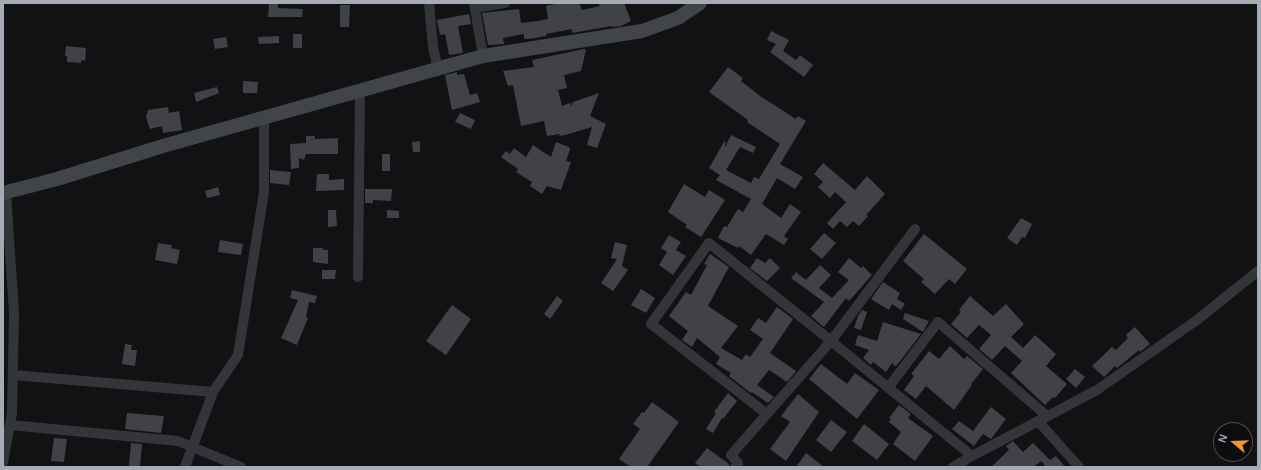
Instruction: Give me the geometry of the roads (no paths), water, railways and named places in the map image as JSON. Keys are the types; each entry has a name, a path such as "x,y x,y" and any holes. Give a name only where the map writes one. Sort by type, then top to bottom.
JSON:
{"main road":[{"path":"5,192 57,179 163,146 483,56 642,31 678,18 700,3"}],"street":[{"path":"429,3 433,47 438,69"},
{"path":"483,56 474,5 505,3"},
{"path":"358,277 360,91"},
{"path":"185,467 213,392 238,355 264,192 264,118"},
{"path":"3,462 12,413 14,313 5,192"},
{"path":"739,466 731,455 831,341 915,229"},
{"path":"767,414 651,324 709,243 972,456"},
{"path":"952,467 1097,390 1198,320 1258,271"},
{"path":"888,388 938,322 1043,419 1079,467"},
{"path":"13,375 213,392"},
{"path":"10,425 178,441 192,445 241,467"}]}
